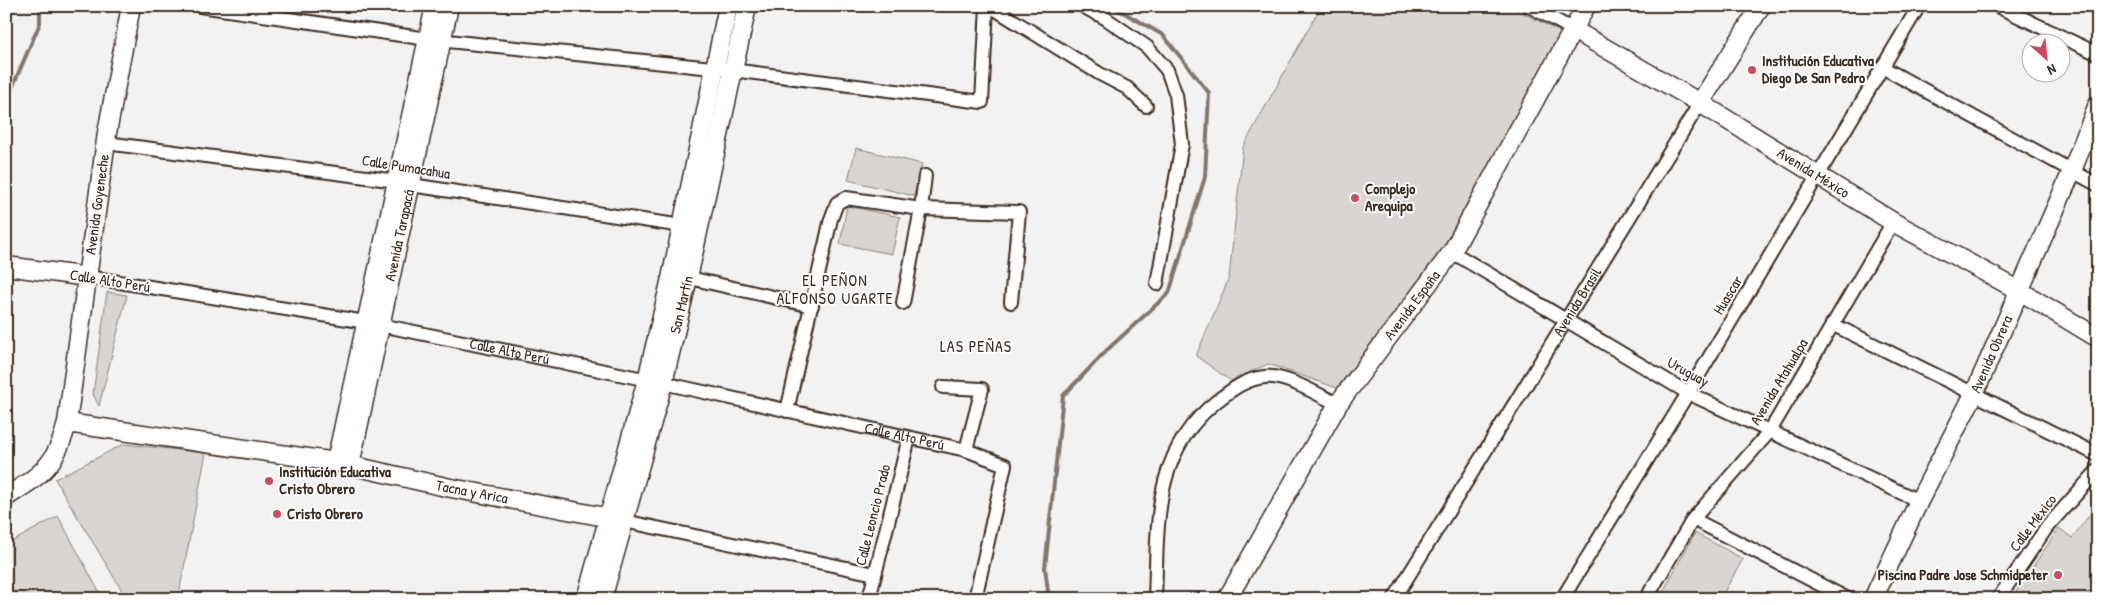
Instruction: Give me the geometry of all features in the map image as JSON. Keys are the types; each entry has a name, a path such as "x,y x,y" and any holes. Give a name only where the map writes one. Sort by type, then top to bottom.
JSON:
{"street":[{"name":"Avenida Goyeneche","path":"6,497 37,476 52,462 62,442 67,423 106,143 131,6"},
{"path":"200,6 435,39 723,70 982,102 989,6 1100,74 1127,88 1146,106"},
{"name":"Avenida Tarapacá","path":"435,6 435,39"},
{"name":"Avenida Tarapacá","path":"343,464 435,39 449,6"},
{"name":"San Martín","path":"602,599 617,519 655,382 691,227 723,70 728,6"},
{"name":"San Martín","path":"723,70 747,6"},
{"path":"1082,6 1105,18 1147,47 1166,70 1176,95 1182,144 1157,284"},
{"name":"Avenida México","path":"1529,6 1700,103 1893,222 2020,291 2098,338"},
{"name":"Avenida España","path":"1227,599 1338,404 1452,252 1586,6"},
{"name":"Avenida Brasil","path":"1394,599 1761,6"},
{"name":"Huascar","path":"1562,599 1688,393 1919,6"},
{"path":"1997,6 2098,54"},
{"path":"1882,67 2098,184"},
{"name":"Avenida Obrera","path":"1873,599 1919,501 1974,394 2072,171 2098,104"},
{"name":"Calle Pumacahua","path":"106,143 404,183 691,227"},
{"path":"903,303 921,209 925,176"},
{"path":"786,411 832,219 837,203 846,198 921,209 1019,212 1011,302"},
{"name":"Avenida Atahualpa","path":"1646,599 1693,519 1770,431 1893,222"},
{"name":"Uruguay","path":"1452,252 1688,393 1919,501"},
{"name":"Calle Alto Perú","path":"7,266 88,277 373,324 655,382 966,450 1005,465 975,599"},
{"path":"680,276 812,306"},
{"path":"1832,324 2098,455"},
{"path":"1155,599 1159,514 1163,484 1173,457 1196,420 1236,386 1264,376 1283,379 1338,404"},
{"path":"943,387 982,390 966,450"},
{"name":"Tacna y Arica","path":"67,423 343,464 617,519 875,574"},
{"name":"Calle Leoncio Prado","path":"869,599 909,438"},
{"name":"Calle México","path":"1998,599 2048,527 2097,473"},
{"name":"San Martín","path":"586,599 617,519"},
{"path":"1693,519 1848,599"}],"shaded area":[{"name":"Complejo Arequipa","path":"1321,6 1509,6 1564,34 1444,249 1337,388 1268,364 1231,381 1196,356 1229,278 1243,147"},
{"path":"856,148 922,164 914,196 848,180"},
{"path":"847,206 900,217 892,254 840,244"},
{"path":"107,292 127,295 99,406 93,394"},
{"path":"124,444 206,453 178,599 127,599 55,479"},
{"path":"2098,504 2098,599 2011,599 2059,528 2072,538"},
{"path":"58,516 103,599 6,599 6,545"},
{"path":"1695,533 1743,559 1720,599 1659,599"}],"waterway":[{"path":"6,102 40,23 40,6"},
{"path":"1049,599 1045,568 1063,396 1107,350 1169,293 1205,177 1209,93 1163,35 1112,6"},
{"path":"6,209 6,219"}],"place":[{"name":"Institución Educativa Diego De San Pedro","path":"1752,70"},
{"name":"Complejo Arequipa","path":"1355,198"},
{"name":"Institución Educativa Cristo Obrero","path":"269,481"},
{"name":"Cristo Obrero","path":"277,514"},
{"name":"Piscina Padre Jose Schmidpeter","path":"2058,575"}],"district":[{"name":"EL PEÑON ALFONSO UGARTE","path":"835,289"},
{"name":"LAS PEÑAS","path":"976,346"}]}
